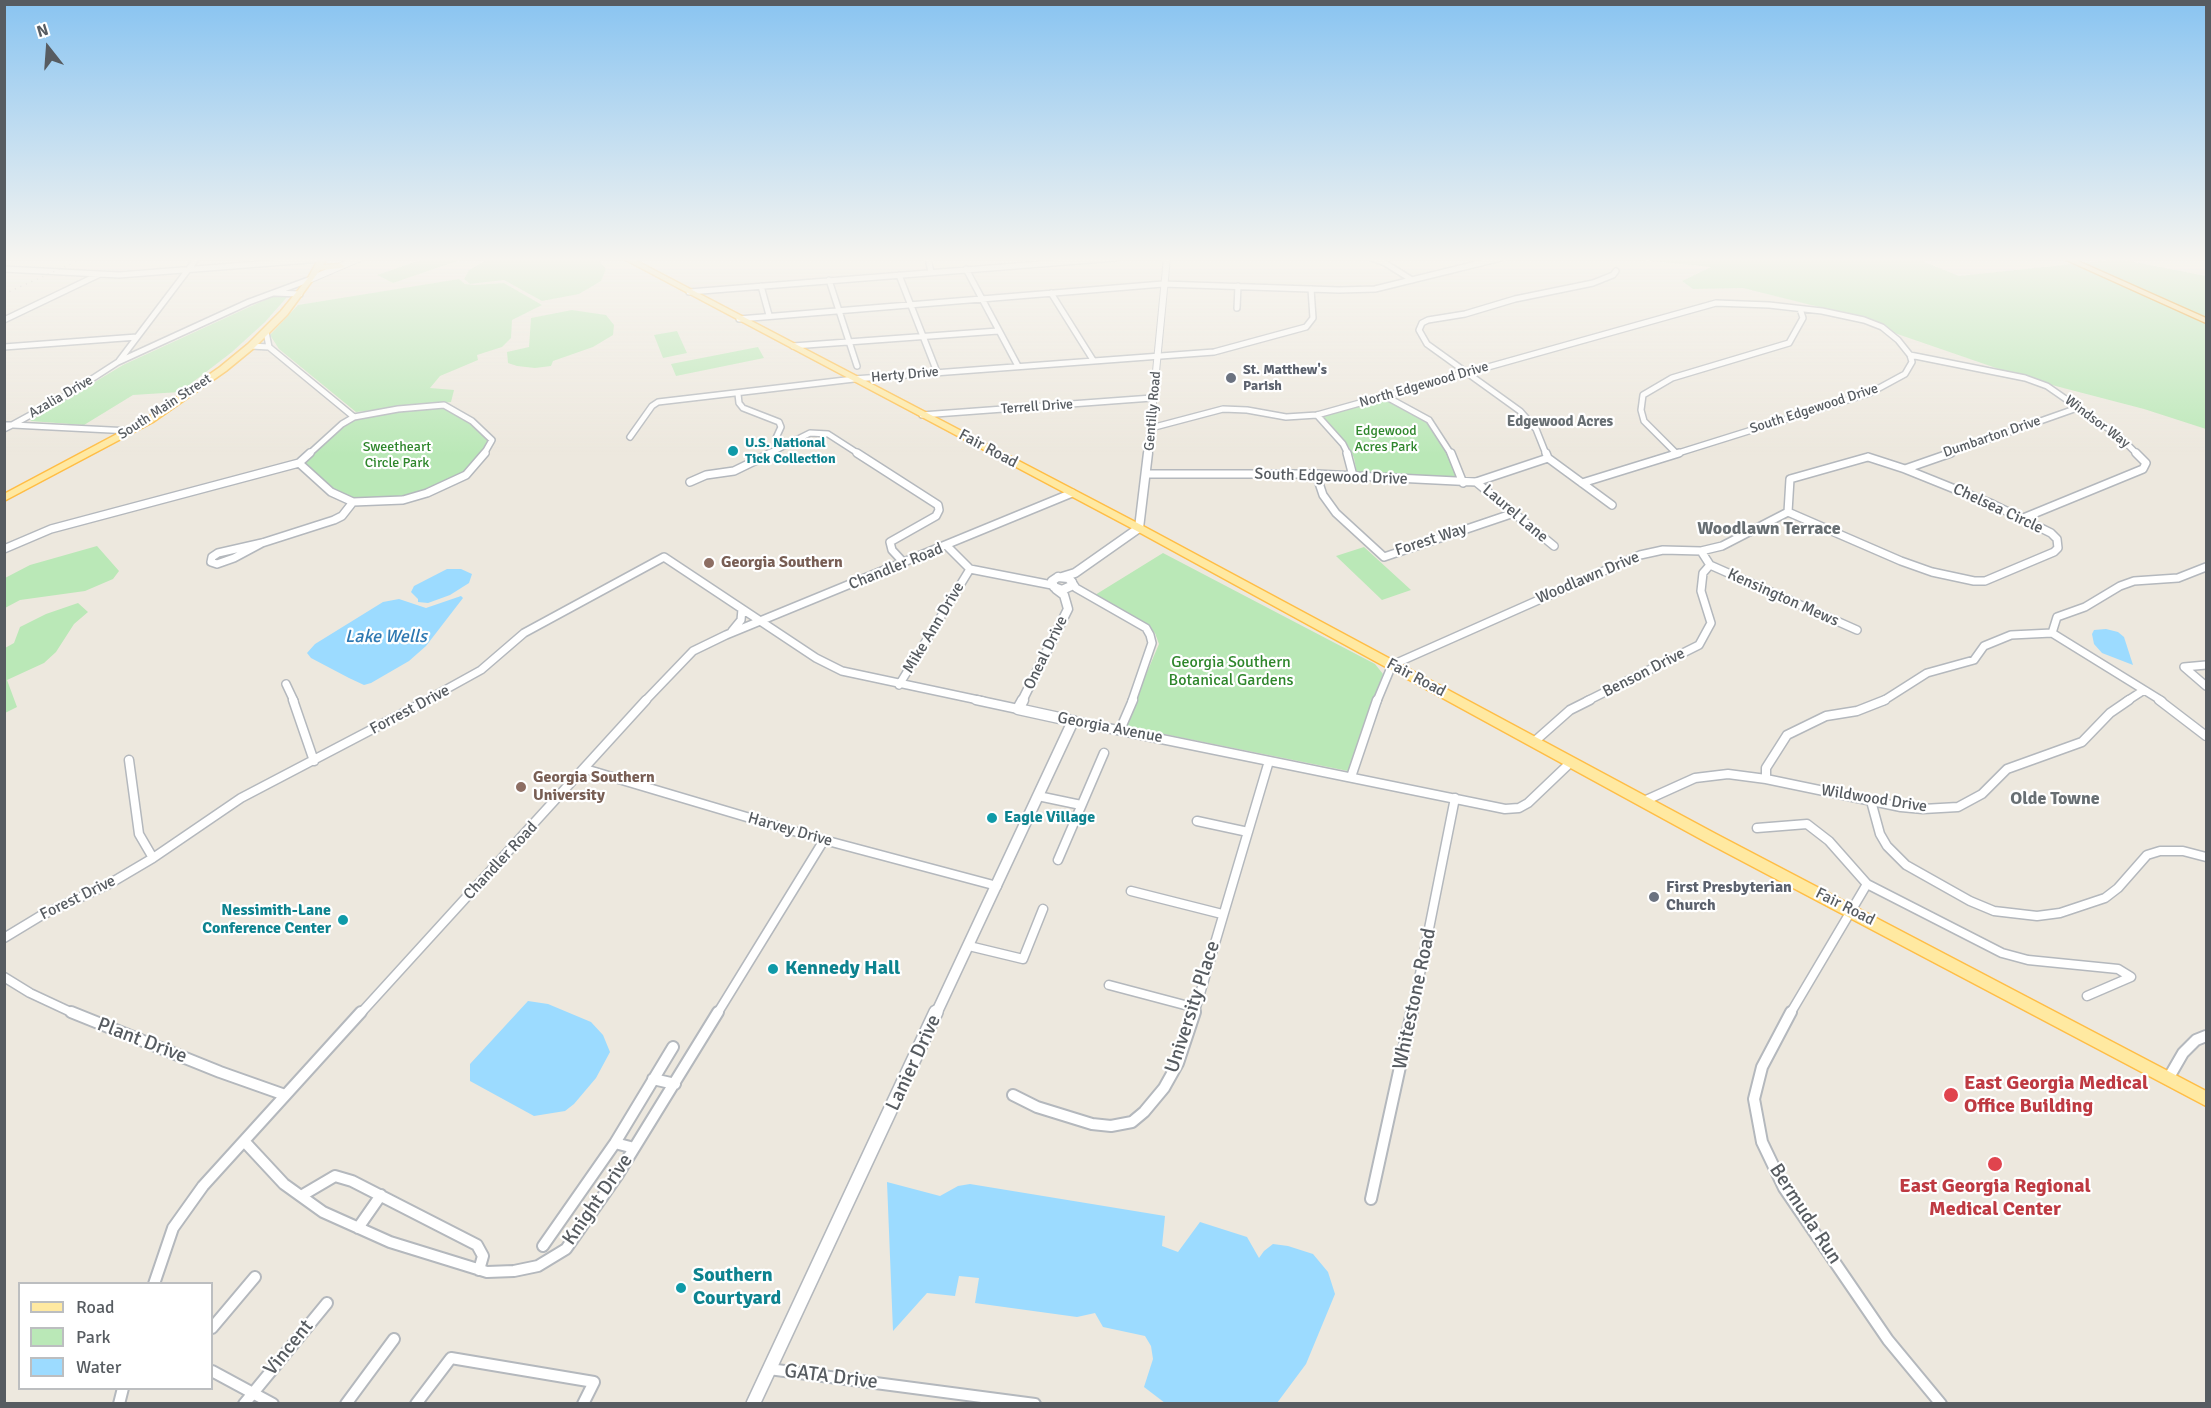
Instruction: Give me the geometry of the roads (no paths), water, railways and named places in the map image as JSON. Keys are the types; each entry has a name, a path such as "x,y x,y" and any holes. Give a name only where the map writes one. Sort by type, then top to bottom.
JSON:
{"main road":[{"name":"South Main Street","path":"4,498 130,430 177,401 251,346 273,324"},
{"name":"Fair Road","path":"749,324 1139,528 1571,762 2206,1099"}],"street":[{"path":"118,362 147,324"},
{"path":"118,362 202,324"},
{"path":"844,324 857,366"},
{"path":"918,324 937,372"},
{"path":"995,324 1018,366"},
{"path":"1070,324 1093,360"},
{"name":"Gentilly Road","path":"1139,528 1161,324"},
{"name":"Herty Drive","path":"630,437 652,406 658,402 854,379 1093,360 1200,355 1306,327 1309,324"},
{"path":"1422,324 1419,330 1427,344 1520,411 1536,429 1548,458 1612,505"},
{"name":"North Edgewood Drive","path":"1151,428 1223,410 1247,410 1286,417 1317,415 1642,324"},
{"path":"1676,453 1644,421 1641,410 1643,395 1672,378 1789,343 1800,324"},
{"path":"1872,324 1882,327 1898,340 1910,356"},
{"path":"793,346 998,330"},
{"path":"266,332 268,347"},
{"path":"4,347 137,337"},
{"path":"251,346 268,347 354,417"},
{"name":"Windsor Way","path":"1910,356 2025,378 2047,386 2080,407 2125,442 2146,463 2145,467 2125,478 2021,519"},
{"name":"South Edgewood Drive","path":"1582,483 1870,393 1905,374 1911,362 1910,356"},
{"name":"Azalia Drive","path":"7,426 67,395 118,362"},
{"path":"738,394 739,403 743,408 779,422 781,428 776,438 780,447"},
{"path":"1385,396 1429,420 1448,446 1463,483"},
{"name":"Terrell Drive","path":"922,415 1152,398"},
{"path":"4,549 51,529 299,463 342,424 354,417 399,409 444,405 472,421 492,440 474,467 454,481 403,500 353,502 331,492 299,463"},
{"name":"Dumbarton Drive","path":"1905,469 2080,407"},
{"path":"1317,415 1343,444 1349,456 1353,476"},
{"name":"Azalia Drive","path":"7,426 130,430"},
{"path":"690,482 706,475 734,471 810,433 828,434 938,505 939,510 936,516 890,542 892,549 904,563"},
{"name":"Chelsea Circle","path":"1868,457 1905,469 1992,504 2050,533 2057,539 2058,548 2054,552 1985,581 1974,581 1932,572 1901,561 1788,512 1790,479 1868,457"},
{"name":"South Edgewood Drive","path":"1146,474 1316,474 1463,483 1476,482 1548,458"},
{"name":"Forest Way","path":"1316,474 1323,495 1336,513 1384,556 1514,513"},
{"name":"Laurel Lane","path":"1476,482 1554,546"},
{"name":"Chandler Road","path":"155,1282 173,1228 183,1212 285,1095 693,651 729,634 1072,493"},
{"path":"261,543 234,558 218,564 211,562 212,557 218,553 261,543 334,520 342,516 353,502"},
{"name":"Woodlawn Drive","path":"1392,665 1640,555 1663,550 1701,551 1722,546 1788,512"},
{"path":"1071,585 1139,528"},
{"name":"Mike Ann Drive","path":"899,685 970,569 947,546"},
{"path":"1701,551 1710,566"},
{"name":"Georgia Avenue","path":"664,557 816,658 842,671 899,685 1504,808 1519,808 1571,762"},
{"name":"Forrest Drive","path":"153,858 241,798 464,681 481,670 524,633 664,557"},
{"name":"Kensington Mews","path":"1710,566 1857,630"},
{"name":"Benson Drive","path":"1535,741 1570,710 1699,645 1711,623 1701,591 1703,573 1710,566"},
{"path":"2052,633 2057,617 2085,607 2120,585 2134,581 2178,578 2206,567"},
{"path":"970,569 1071,585 1146,628 1152,643 1140,682 1120,730"},
{"name":"Oneal Drive","path":"1018,709 1068,609 1071,585 1056,582"},
{"path":"729,634 739,624 742,609"},
{"path":"1766,779 1766,768 1775,751 1787,735 1798,728 1826,716 1857,711 1879,704 1927,673 1974,660 1984,646 2011,634 2052,633 2174,709 2206,736"},
{"path":"1351,777 1385,678 1392,665"},
{"path":"2206,665 2184,667 2206,686"},
{"path":"286,684 296,706 314,761"},
{"name":"Wildwood Drive","path":"1644,801 1679,784 1702,777 1728,774 1923,809 1958,807 1982,794 2007,769 2082,742 2110,712 2144,690"},
{"name":"Lanier Drive","path":"753,1404 1073,721"},
{"path":"1058,860 1104,753"},
{"path":"129,760 139,834 153,858"},
{"name":"University Place","path":"1013,1095 1037,1107 1092,1124 1111,1126 1132,1122 1144,1112 1164,1088 1178,1063 1196,1008 1269,761"},
{"name":"Harvey Drive","path":"585,769 824,840 997,886"},
{"path":"1038,796 1081,805"},
{"name":"Whitestone Road","path":"1371,1199 1433,916 1455,798"},
{"path":"1871,801 1880,834 1887,846 1906,865 1970,901 1994,911 2037,916 2060,913 2105,898 2118,888 2147,855 2160,851 2183,851 2206,857"},
{"path":"1197,821 1248,832"},
{"path":"1757,828 1807,824 1829,841 1866,884 2002,953 2028,960 2118,969 2132,977 2087,996"},
{"name":"Knight Drive","path":"244,1141 284,1184 323,1212 390,1242 487,1272 514,1271 538,1266 567,1249 675,1084 824,840"},
{"name":"Forest Drive","path":"4,938 42,915 109,884 153,858"},
{"name":"Bermuda Run","path":"1866,884 1853,911 1777,1036 1762,1067 1754,1099 1762,1142 1784,1188 1888,1340 1941,1404"},
{"path":"1131,891 1222,914"},
{"path":"969,946 1023,959 1043,909"},
{"name":"Plant Drive","path":"4,977 65,1010 220,1072 285,1095"},
{"path":"1110,986 1196,1008"},
{"path":"2168,1079 2183,1053 2196,1040 2206,1036"},
{"path":"543,1246 615,1143 673,1047"},
{"path":"653,1079 675,1084"},
{"path":"615,1143 634,1148"},
{"path":"301,1196 335,1176 352,1181 477,1245 483,1256 479,1270"},
{"path":"358,1228 381,1195"},
{"path":"213,1327 255,1277"},
{"name":"Vincent","path":"248,1399 327,1303"},
{"path":"346,1404 394,1339"},
{"path":"416,1404 451,1358 594,1382 583,1404"},
{"name":"GATA Drive","path":"769,1369 1035,1404"},
{"path":"213,1372 248,1399 273,1404"}],"water":[{"path":"447,569 461,569 472,574 469,583 450,595 428,603 418,602 411,592 414,586"},
{"name":"Lake Wells","path":"461,596 463,598 426,646 409,661 371,683 364,685 349,678 311,658 307,653 315,644 383,602 399,599 426,608"},
{"path":"2106,629 2118,632 2124,637 2133,665 2102,653 2094,644 2092,634 2094,630"},
{"path":"528,1001 548,1004 591,1022 603,1035 610,1052 596,1078 565,1111 534,1116 470,1081 470,1064"},
{"path":"887,1182 940,1196 958,1186 970,1184 1165,1216 1162,1246 1178,1252 1200,1222 1247,1237 1259,1258 1273,1244 1313,1254 1328,1272 1335,1294 1306,1364 1277,1403 1165,1403 1144,1387 1153,1359 1151,1346 1145,1336 1103,1327 1095,1313 1077,1317 975,1303 979,1278 959,1276 955,1296 927,1293 893,1331"}],"place":[{"name":"St. Matthew's Parish","path":"1231,378"},
{"name":"U.S. National Tick Collection","path":"733,451"},
{"name":"Georgia Southern","path":"709,563"},
{"name":"Georgia Southern University","path":"521,787"},
{"name":"Eagle Village","path":"992,818"},
{"name":"First Presbyterian Church","path":"1654,897"},
{"name":"Nessimith-Lane Conference Center","path":"343,920"},
{"name":"Kennedy Hall","path":"773,969"},
{"name":"East Georgia Medical Office Building","path":"1951,1095"},
{"name":"East Georgia Regional Medical Center","path":"1995,1164"},
{"name":"Southern Courtyard","path":"681,1288"}],"district":[{"name":"Edgewood Acres","path":"1560,422"},
{"name":"Woodlawn Terrace","path":"1769,529"},
{"name":"Olde Towne","path":"2055,799"}],"park label":[{"name":"Edgewood Acres Park","path":"1386,439"},
{"name":"Sweetheart Circle Park","path":"397,456"},
{"name":"Georgia Southern Botanical Gardens","path":"1231,672"}]}
